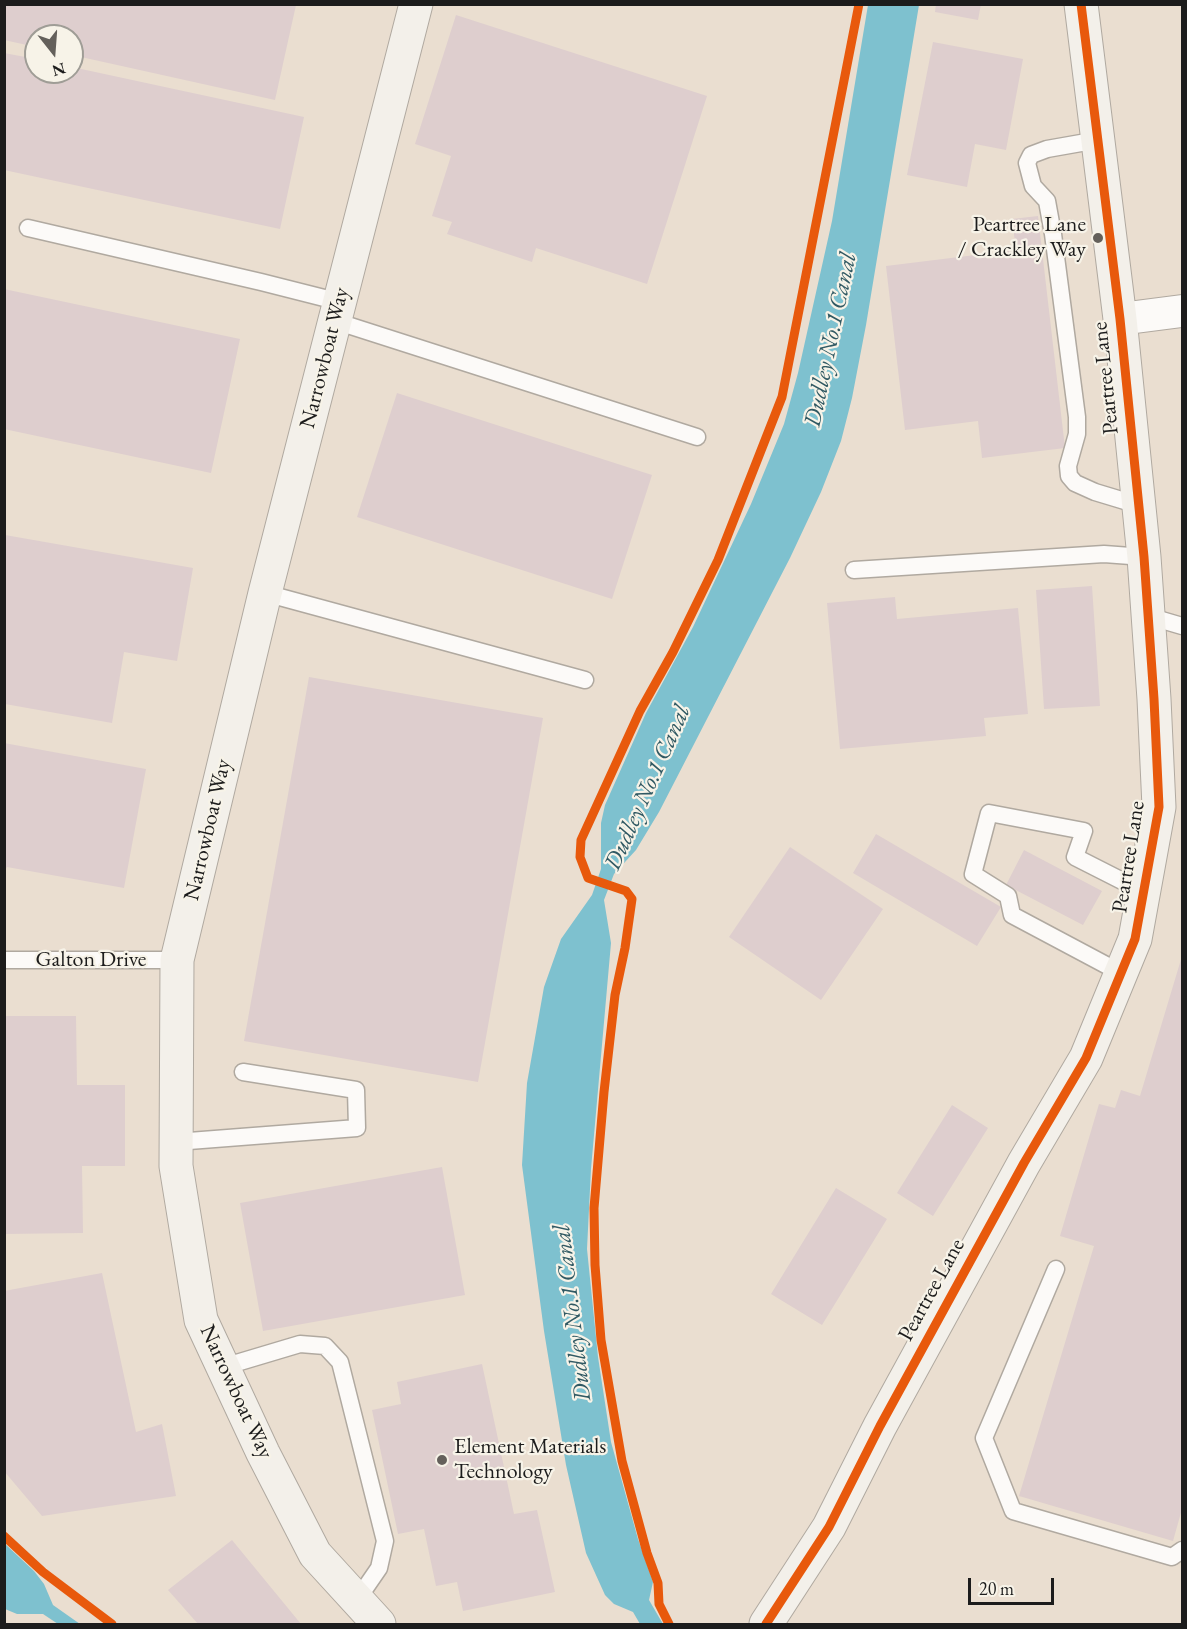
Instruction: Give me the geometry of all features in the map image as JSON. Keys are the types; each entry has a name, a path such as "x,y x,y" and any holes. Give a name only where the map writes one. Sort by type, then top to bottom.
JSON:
{"street":[{"name":"Narrowboat Way","path":"379,1624 315,1554 263,1453 201,1320 176,1166 177,960 265,593 416,4"},
{"name":"Peartree Lane","path":"766,1624 829,1527 880,1426 1018,1173 1086,1058 1135,939 1159,807 1148,616 1120,319 1081,4"},
{"path":"1120,319 1182,311"}],"lane":[{"path":"1098,140 1047,149 1031,155 1027,164 1033,186 1047,201 1053,234 1077,417 1077,434 1068,466 1069,476 1076,483 1095,492 1138,506"},
{"path":"28,228 261,282 337,312 697,437"},
{"path":"854,570 1104,554 1144,557"},
{"path":"265,593 585,680"},
{"path":"1148,616 1182,626"},
{"path":"1121,973 1012,915 1008,896 973,874 989,813 1084,831 1075,857 1143,892"},
{"name":"Galton Drive","path":"4,960 177,960"},
{"path":"176,1142 357,1128 356,1090 243,1072"},
{"path":"1056,1269 984,1438 1013,1511 1172,1557 1182,1550"},
{"path":"223,1367 300,1344 325,1346 340,1362 384,1541 379,1568 357,1600"}],"water":[{"name":"Dudley No.1 Canal","path":"868,5 919,5 866,325 841,441 821,492 790,558 659,812 636,850 614,874 604,900 611,943 591,1169 587,1249 598,1357 611,1442 638,1539 653,1582 649,1600 663,1624 640,1624 633,1612 614,1604 605,1595 586,1553 566,1465 544,1331 522,1165 527,1083 544,987 561,939 592,895 601,869 601,823 605,805 646,713 693,627 751,504 784,424 798,373 832,221"},
{"path":"4,1543 34,1571 44,1584 53,1605 80,1624 58,1624 43,1614 17,1614 5,1609"}],"building":[{"path":"936,4 981,4 978,20 935,12"},
{"path":"4,5 296,5 275,100 84,58 84,24 24,24 24,44 4,40"},
{"path":"456,15 707,96 647,284 536,248 532,262 447,234 452,222 432,216 451,156 415,144"},
{"path":"933,42 1023,59 1006,150 975,144 967,187 907,175"},
{"path":"4,53 24,57 24,84 84,84 84,70 304,117 280,229 4,170"},
{"path":"1038,216 1065,448 982,458 978,421 905,430 886,266 1016,250 1012,219"},
{"path":"4,289 240,339 211,473 4,429"},
{"path":"397,393 652,475 612,599 357,517"},
{"path":"5,535 193,568 177,661 124,652 112,723 5,704"},
{"path":"1092,586 1100,706 1044,709 1036,590"},
{"path":"895,597 897,619 1018,608 1028,714 984,718 986,736 840,749 827,603"},
{"path":"309,677 543,718 478,1082 244,1041"},
{"path":"4,743 146,769 124,888 7,867 4,872"},
{"path":"876,834 1001,907 977,946 853,873"},
{"path":"790,847 883,909 821,1000 729,937"},
{"path":"1024,850 1102,891 1083,925 1006,885"},
{"path":"1182,956 1182,1509 1173,1541 1019,1496 1094,1246 1060,1236 1099,1104 1115,1108 1121,1090 1140,1096"},
{"path":"4,1016 76,1016 77,1085 125,1085 125,1166 82,1166 83,1233 4,1234"},
{"path":"952,1105 988,1128 933,1216 897,1193"},
{"path":"442,1167 465,1295 263,1331 240,1203"},
{"path":"836,1188 887,1219 822,1325 771,1294"},
{"path":"102,1273 136,1432 162,1424 176,1496 42,1516 4,1471 4,1291"},
{"name":"Element Materials Technology","path":"482,1364 514,1514 537,1510 555,1592 463,1611 457,1582 436,1586 424,1529 398,1534 372,1410 401,1404 397,1382"},
{"path":"232,1540 301,1624 198,1624 168,1590"}],"cycle path":[{"path":"669,1624 659,1604 658,1583 647,1553 622,1461 601,1340 595,1265 594,1208 604,1092 615,995 632,899 626,891 588,878 580,857 581,840 640,711 673,652 718,560 782,397 859,4"},
{"path":"766,1624 829,1527 880,1426 1024,1163 1086,1058 1135,939 1159,807 1154,699 1144,557 1120,319 1081,4"},
{"path":"4,1536 43,1572 112,1624"}],"place":[{"name":"Peartree Lane / Crackley Way","path":"1098,238"},
{"name":"Element Materials Technology","path":"442,1460"}]}
